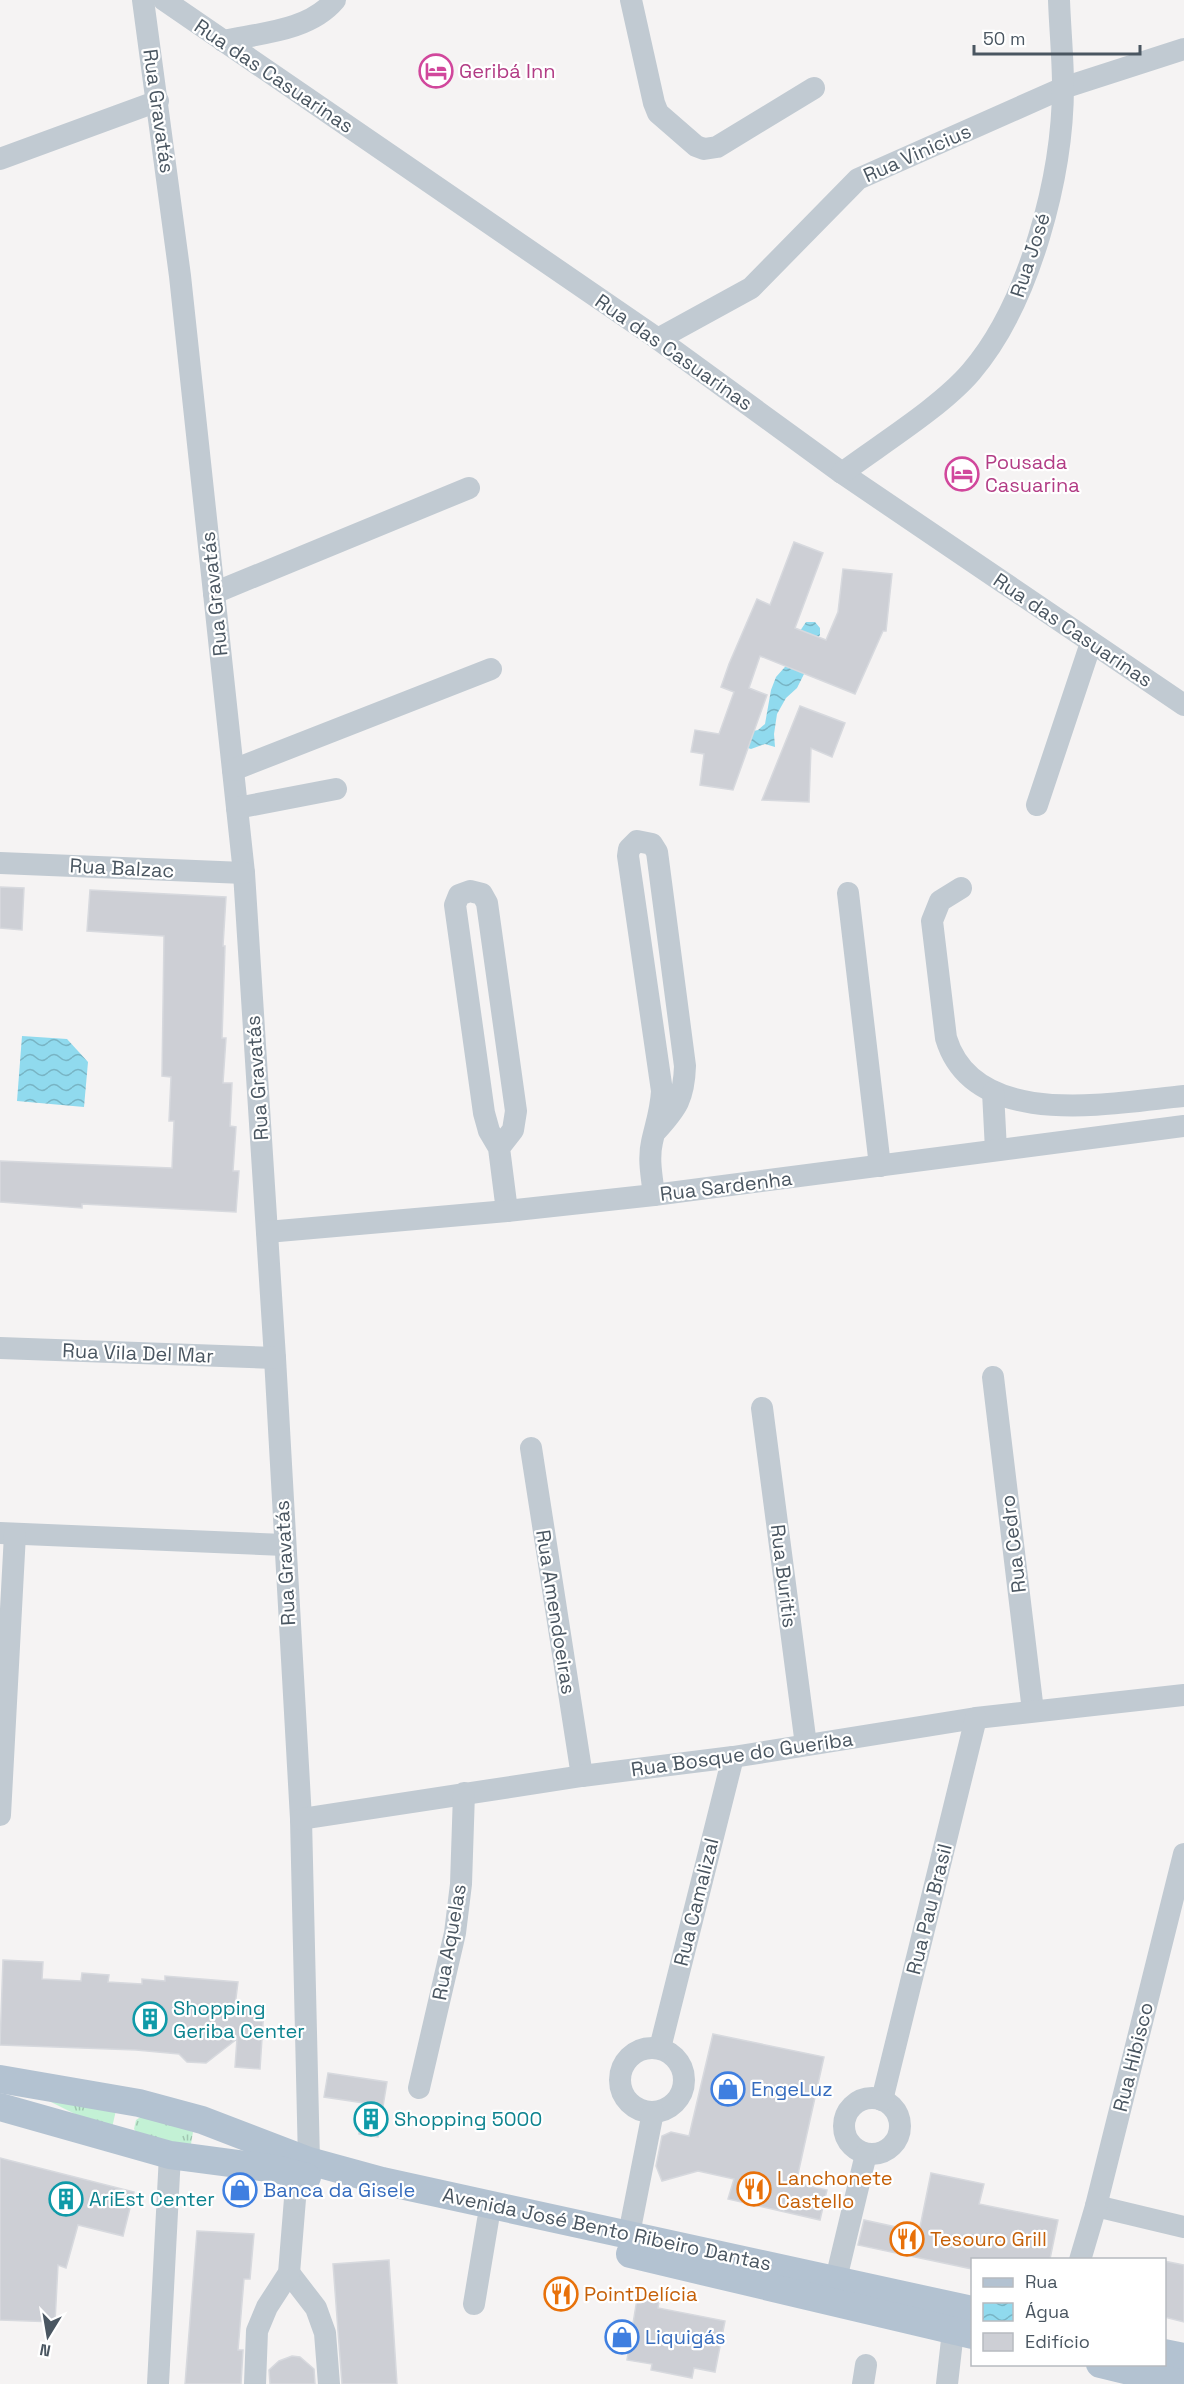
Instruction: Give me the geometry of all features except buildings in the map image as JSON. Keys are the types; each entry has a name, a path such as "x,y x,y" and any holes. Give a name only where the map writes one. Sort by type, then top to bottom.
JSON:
{"main road":[{"name":"Avenida José Bento Ribeiro Dantas","path":"0,2079 139,2103 202,2120 303,2168 488,2220 963,2333"},
{"path":"126,2144 123,2123 127,2113 139,2103"},
{"name":"Avenida José Bento Ribeiro Dantas","path":"0,2107 126,2144 181,2157 303,2168 382,2181 971,2310"},
{"path":"181,2157 206,2140 207,2130 202,2120"},
{"path":"1166,2353 1184,2357"},
{"path":"1108,2366 1184,2384"}],"street":[{"name":"Rua Gravatás","path":"143,0 158,101 244,873 301,1819 303,2168 289,2272"},
{"name":"Rua das Casuarinas","path":"164,0 658,339 842,473 1184,705"},
{"path":"223,41 304,23 325,12 335,0"},
{"path":"631,0 658,113 696,146 704,149 717,147 814,88"},
{"name":"Rua José","path":"842,473 929,409 971,372 1013,307 1026,278 1054,179 1063,88 1059,0"},
{"name":"Rua Vinicius","path":"658,339 751,288 858,179 1063,88 1184,49"},
{"path":"0,159 158,101"},
{"path":"214,593 469,488"},
{"path":"1037,805 1091,643"},
{"path":"233,770 491,669"},
{"path":"237,808 336,789"},
{"path":"654,1195 650,1161 656,1131 661,1111 660,1071 628,856 629,849 637,841 652,844 657,852 684,1066 684,1090 675,1110 656,1131"},
{"name":"Rua Balzac","path":"0,862 244,873"},
{"path":"962,888 940,901 932,921 946,1038 951,1056 962,1070 993,1092 1012,1099 1052,1105 1091,1105 1184,1096"},
{"path":"499,1148 513,1130 516,1111 487,903 482,894 470,891 459,895 455,905 484,1113 489,1131 499,1148 507,1211"},
{"path":"848,894 880,1166"},
{"path":"993,1092 996,1150"},
{"name":"Rua Sardenha","path":"267,1232 507,1211 654,1195 1184,1126"},
{"name":"Rua Vila Del Mar","path":"0,1348 275,1358"},
{"name":"Rua Cedro","path":"993,1377 1034,1711"},
{"name":"Rua Buritis","path":"762,1408 806,1745"},
{"name":"Rua Amendoeiras","path":"531,1448 582,1776"},
{"path":"0,1815 8,1534 284,1545"},
{"name":"Rua Bosque do Gueriba","path":"301,1819 582,1776 733,1757 976,1718 1184,1695"},
{"name":"Rua Pau Brasil","path":"882,2100 976,1718"},
{"name":"Rua Camalizal","path":"660,2048 733,1757"},
{"name":"Rua Aquelas","path":"419,2088 455,1933 461,1884 464,1793"},
{"name":"Rua Hibisco","path":"1080,2258 1096,2205 1184,1854"},
{"path":"646,2048 660,2048 679,2060 685,2083 675,2104 664,2110 653,2112 639,2110 628,2102 621,2090 620,2076 624,2063 633,2053 646,2048"},
{"path":"862,2100 882,2100 892,2106 899,2118 900,2132 894,2144 883,2152 866,2154 854,2148 846,2138 844,2125 847,2112 862,2100"},
{"path":"629,2234 653,2112"},
{"path":"836,2279 866,2154"},
{"path":"158,2384 181,2157"},
{"path":"1096,2205 1184,2226"},
{"path":"474,2304 488,2220"},
{"path":"255,2384 257,2331 267,2307 289,2272 316,2308 325,2333 329,2384"},
{"path":"947,2384 963,2333"}],"green space":[{"path":"49,2101 117,2106 111,2132"},
{"path":"148,2112 193,2132 191,2144 142,2140 134,2129 136,2120"}],"water":[{"path":"806,622 815,622 820,628 820,635 806,650 804,674 797,688 786,698 777,714 775,747 765,744 751,749 742,746 745,733 758,730 765,724 771,690 776,677 792,659 796,637"},
{"path":"22,1036 67,1039 88,1062 84,1107 17,1101"}],"place":[{"name":"Geribá Inn","path":"436,71"},
{"name":"Pousada Casuarina","path":"962,474"},
{"name":"Shopping Geriba Center","path":"150,2019"},
{"name":"EngeLuz","path":"728,2089"},
{"name":"Shopping 5000","path":"371,2119"},
{"name":"Lanchonete Castello","path":"754,2189"},
{"name":"Banca da Gisele","path":"240,2190"},
{"name":"AriEst Center","path":"66,2199"},
{"name":"Tesouro Grill","path":"907,2239"},
{"name":"PointDelícia","path":"561,2294"},
{"name":"Liquigás","path":"622,2337"}]}
